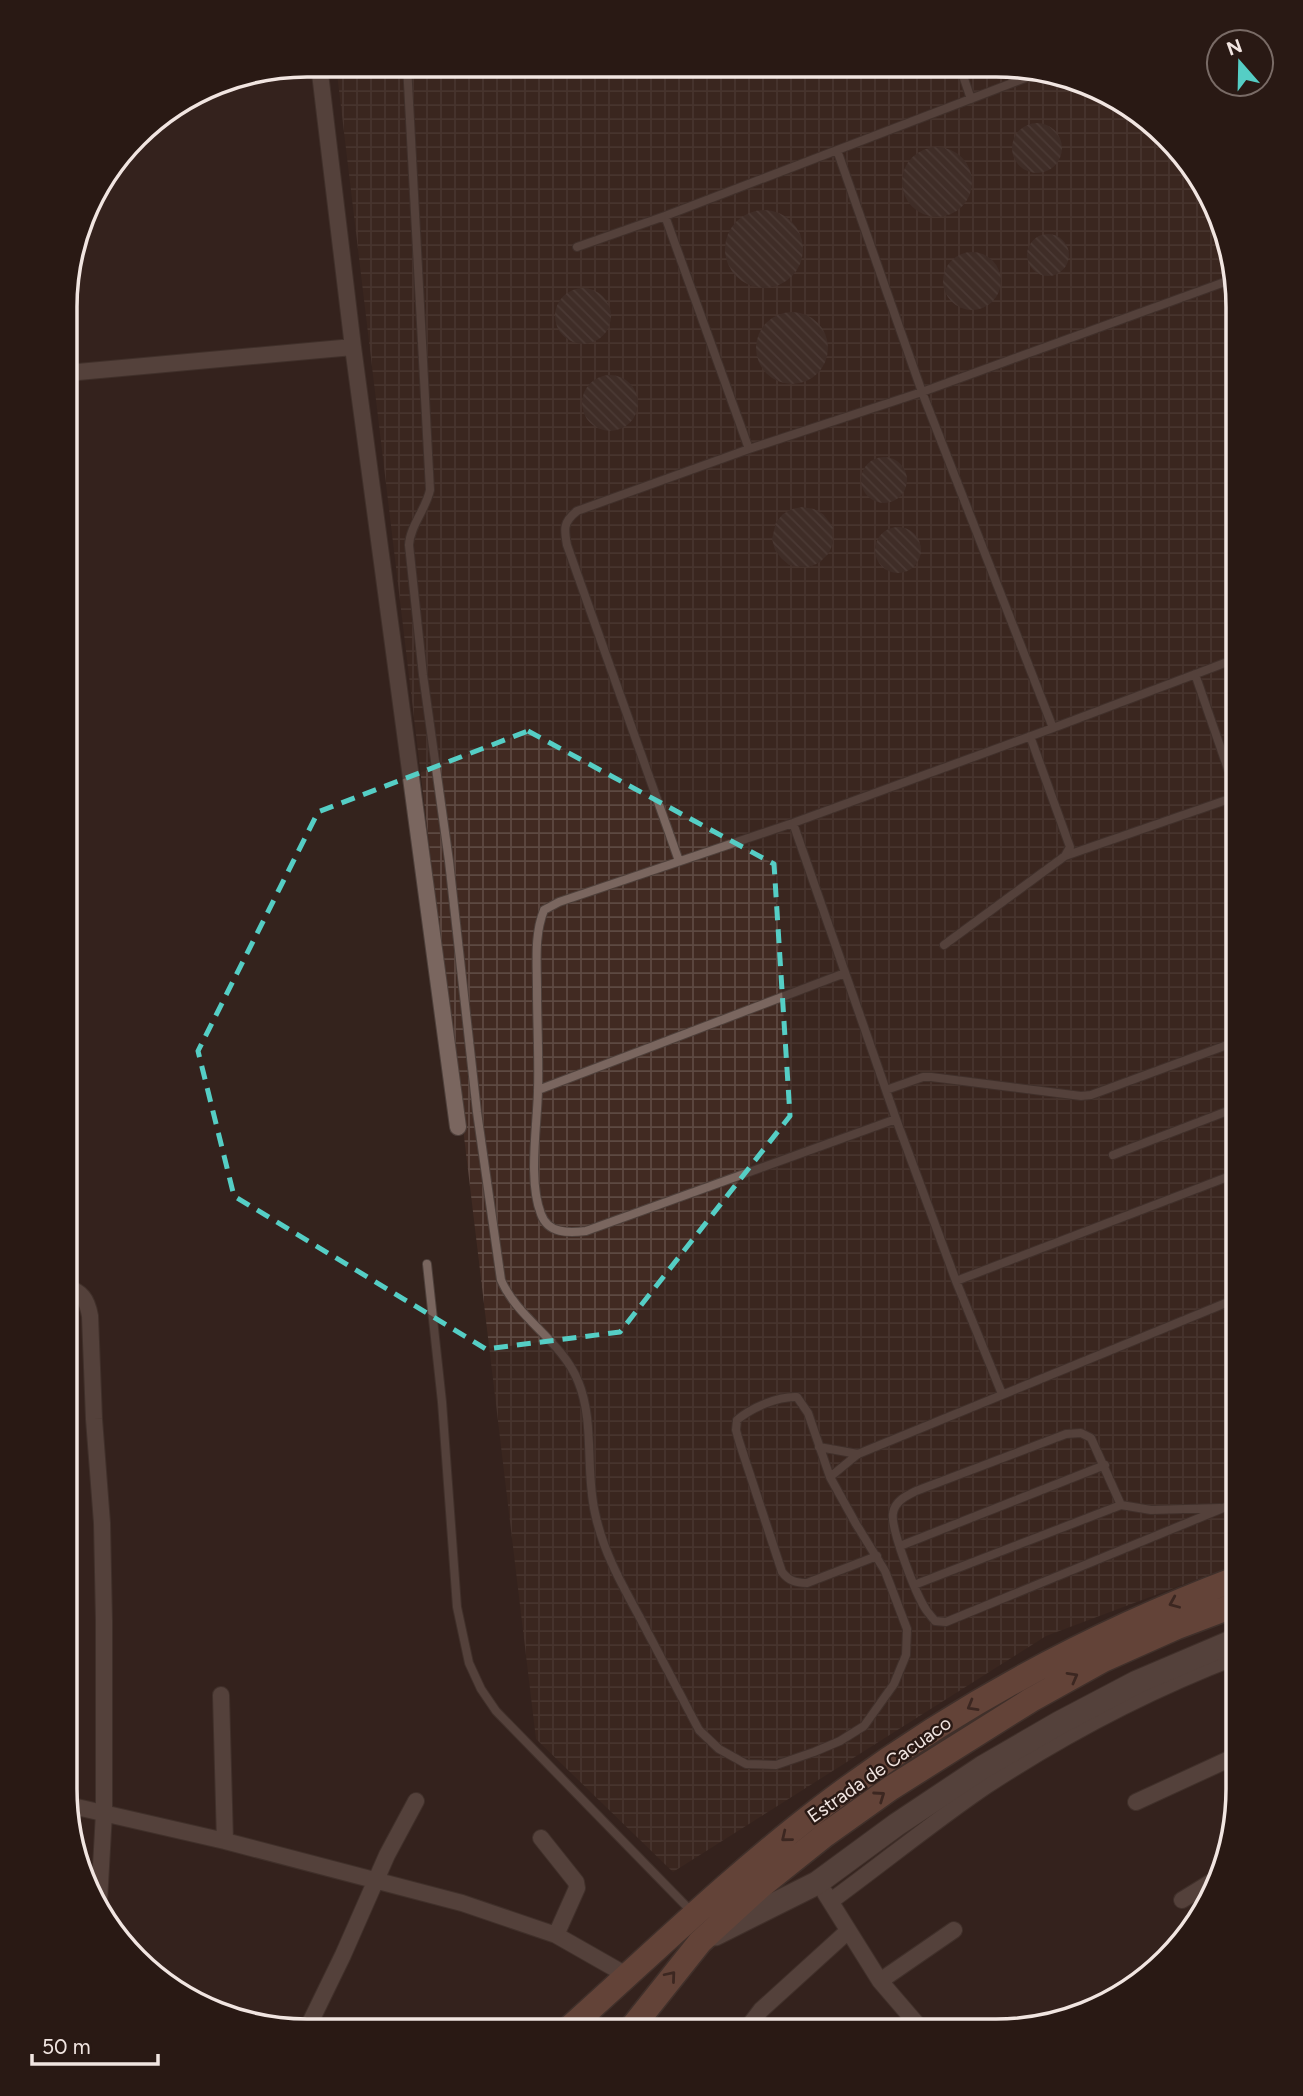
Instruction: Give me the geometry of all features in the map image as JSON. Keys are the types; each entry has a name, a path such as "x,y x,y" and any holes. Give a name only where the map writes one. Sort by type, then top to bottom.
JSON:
{"main road":[{"name":"Estrada de Cacuaco","path":"579,2019 694,1914 822,1807 914,1742 1010,1684 1110,1632 1226,1583"},
{"name":"Estrada de Cacuaco","path":"639,2019 700,1942 760,1887 825,1835 962,1742 1031,1700 1103,1660 1226,1609"},
{"path":"700,1942 824,1892 896,1825 994,1761 1059,1723 1138,1682 1226,1658"}],"street":[{"path":"320,77 353,347 458,1127"},
{"path":"77,372 353,347"},
{"path":"77,1292 88,1301 90,1315 102,1523 104,1813 100,1888"},
{"path":"221,1695 225,1841"},
{"path":"1136,1802 1226,1761"},
{"path":"312,2019 387,1855 415,1801"},
{"path":"77,1807 225,1841 462,1903 556,1935 628,1976"},
{"path":"541,1838 576,1882 577,1888 556,1935"},
{"path":"1182,1900 1204,1886"},
{"path":"824,1892 880,1981 913,2019"},
{"path":"880,1981 954,1930"},
{"path":"754,2019 849,1931"}],"lane":[{"path":"408,77 430,490 427,503 409,537 409,545 477,1112 501,1280 514,1303 559,1350 579,1382 585,1404 591,1492 600,1536 612,1565 699,1730 719,1749 746,1764 776,1765 840,1741 863,1726 894,1684 906,1655 907,1629 885,1571 877,1556 856,1524 831,1477 808,1412 797,1397 787,1396 744,1414 737,1420 736,1430 782,1572 788,1579 807,1583 877,1556"},
{"path":"963,77 971,99"},
{"path":"577,247 1023,79"},
{"path":"837,150 922,392 1053,728"},
{"path":"665,216 749,449"},
{"path":"679,861 567,545 565,527 568,518 577,511 749,449 922,392 1224,282"},
{"path":"896,1119 586,1231 568,1233 552,1228 541,1215 534,1174 538,1090 537,950 539,922 544,909 793,823 1226,662"},
{"path":"1195,674 1226,763"},
{"path":"1030,736 1070,847 1065,856"},
{"path":"944,945 1065,856 1226,801"},
{"path":"793,823 896,1119 956,1281 1002,1394"},
{"path":"538,1090 845,973"},
{"path":"886,1090 923,1077 931,1077 1081,1096 1226,1045"},
{"path":"1112,1155 1226,1112"},
{"path":"956,1281 1226,1178"},
{"path":"427,1264 442,1402 457,1607 469,1663 481,1689 496,1711 694,1914"},
{"path":"831,1477 858,1454 1226,1303"},
{"path":"1121,1505 1091,1438 1081,1433 1066,1434 905,1496 893,1513 900,1546 927,1612 935,1621 946,1622 1226,1506"},
{"path":"819,1447 858,1454"},
{"path":"900,1546 1105,1465"},
{"path":"914,1585 1121,1505 1151,1510 1220,1508"}],"highlighted area":[{"path":"528,731 774,864 790,1116 620,1332 486,1349 234,1196 198,1051 318,812"}],"shaded area":[{"path":"337,77 996,77 1026,79 1084,94 1136,124 1159,144 1179,167 1209,219 1224,277 1226,1568 1046,1636 673,1872 536,1739"}],"building":[{"path":"1037,123 1054,131 1062,148 1054,165 1037,173 1020,165 1012,148 1020,131"},
{"path":"937,147 956,153 966,163 972,182 966,201 956,211 937,217 918,211 908,201 902,182 908,163 918,153"},
{"path":"756,210 772,210 786,216 797,227 803,241 803,257 797,271 786,282 772,288 756,288 742,282 731,271 725,257 725,241 731,227 742,216"},
{"path":"1048,234 1063,240 1069,255 1063,270 1048,276 1033,270 1027,255 1033,240"},
{"path":"966,252 978,252 993,260 1001,275 1001,287 993,302 978,310 966,310 951,302 943,287 943,275 951,260"},
{"path":"583,288 603,296 611,316 603,336 583,344 563,336 555,316 563,296"},
{"path":"792,312 806,315 818,322 825,334 828,348 825,362 818,374 806,381 792,384 778,381 766,374 759,362 756,348 759,334 766,322 778,315"},
{"path":"610,375 621,377 630,383 636,392 636,414 630,423 621,429 610,431 599,429 590,423 584,414 582,403 584,392 590,383 599,377"},
{"path":"884,457 900,464 907,480 900,496 884,503 868,496 861,480 868,464"},
{"path":"802,507 823,514 834,528 829,553 810,567 789,565 775,550 772,539 776,522 783,514"},
{"path":"898,527 914,534 921,550 914,566 898,573 882,566 875,550 882,534"}]}
